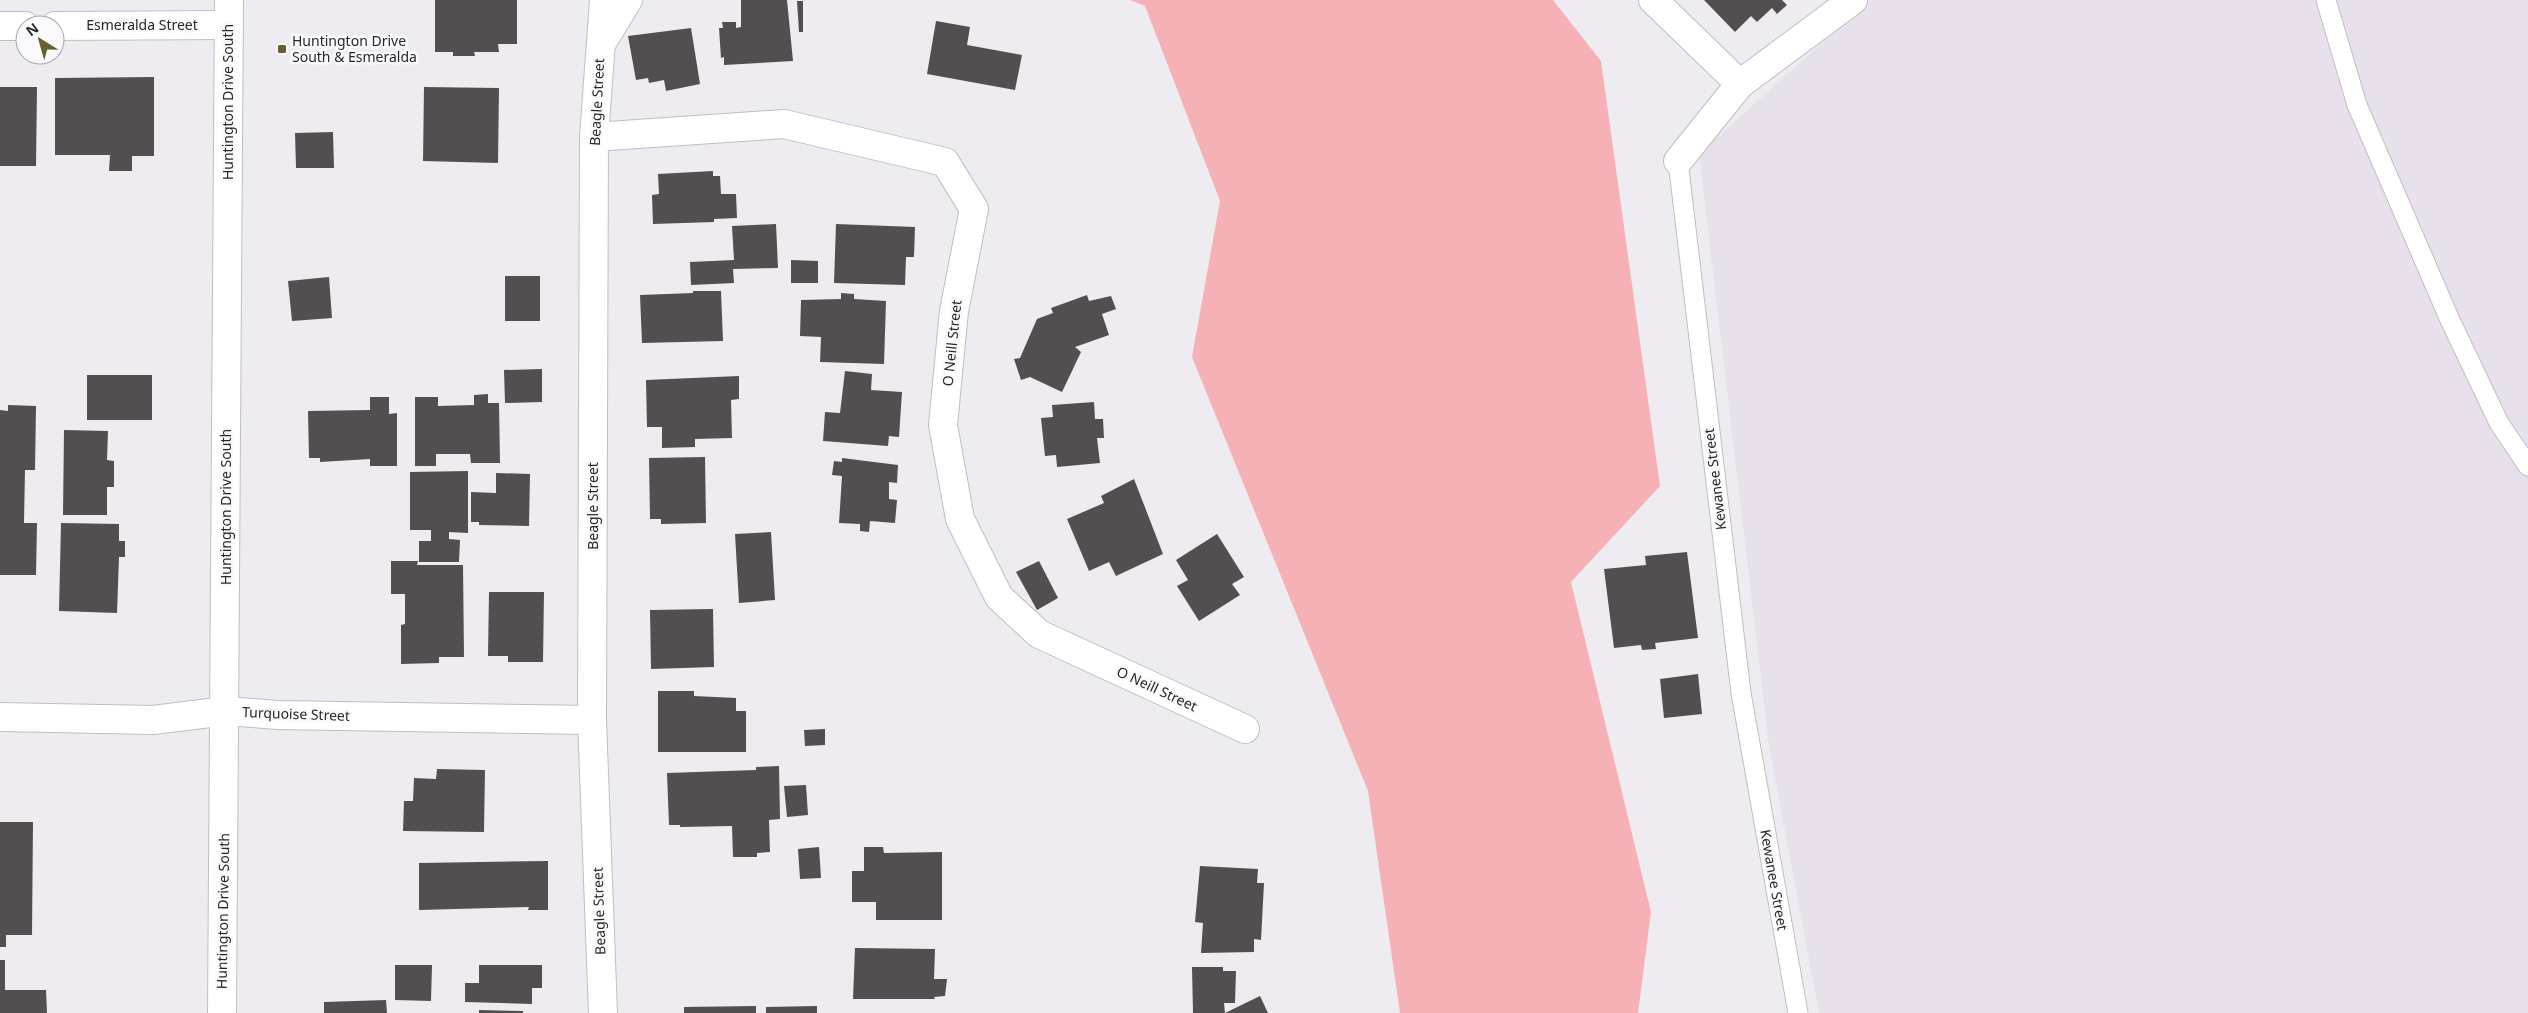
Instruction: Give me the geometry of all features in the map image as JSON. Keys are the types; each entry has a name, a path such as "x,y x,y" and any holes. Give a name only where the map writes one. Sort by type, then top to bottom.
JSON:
{"street":[{"name":"Beagle Street","path":"603,1013 592,720 594,137 604,0"},
{"path":"600,45 628,0"},
{"path":"1653,0 1740,84"},
{"name":"Kewanee Street","path":"1678,161 1740,84 1853,0"},
{"name":"Esmeralda Street","path":"65,25 229,13"},
{"name":"Huntington Drive South","path":"222,1013 226,711 229,13"},
{"path":"0,26 15,26"},
{"name":"O Neill Street","path":"594,137 784,124 945,162 974,209 954,311 943,425 960,519 999,597 1039,634 1245,730"},
{"name":"Turquoise Street","path":"0,717 153,720 226,711 278,715 592,720"}],"lane":[{"path":"2326,0 2357,105 2450,320 2498,423 2528,466"},
{"name":"Kewanee Street","path":"1678,161 1740,693 1798,1013"}],"shaded area":[{"path":"1130,0 1553,0 1601,61 1660,486 1571,582 1651,912 1638,1013 1400,1013 1368,791 1192,357 1220,201 1145,6"},
{"path":"1869,0 2528,0 2528,1013 1819,1013 1769,746 1699,154"}],"building":[{"path":"435,0 517,0 517,44 498,44 499,52 474,52 475,56 453,56 453,52 435,52"},
{"path":"741,0 787,0 793,61 724,65 724,57 721,58 719,28 723,28 722,22 736,22 736,28 741,27"},
{"path":"1704,0 1782,0 1787,5 1777,14 1772,8 1757,22 1751,16 1735,32"},
{"path":"797,1 803,1 803,32 799,32"},
{"path":"936,21 970,27 967,45 1022,55 1015,90 927,74"},
{"path":"691,28 700,84 666,91 664,80 649,83 648,78 636,80 628,36"},
{"path":"154,77 154,156 132,156 132,171 109,171 110,155 55,155 55,78"},
{"path":"0,87 37,87 36,166 0,166"},
{"path":"424,87 499,88 498,163 423,161"},
{"path":"333,132 334,168 296,168 295,133"},
{"path":"713,171 713,176 720,176 721,194 736,194 737,218 714,219 714,222 653,224 652,195 659,194 658,174"},
{"path":"776,224 778,268 733,269 734,283 691,285 690,262 734,260 732,226"},
{"path":"836,224 915,227 914,257 906,257 905,285 834,283"},
{"path":"791,260 818,261 818,283 791,283"},
{"path":"505,276 540,276 540,321 505,321"},
{"path":"329,277 332,318 292,321 288,281"},
{"path":"693,291 721,291 723,341 642,343 640,295 693,293"},
{"path":"841,293 854,294 854,299 886,301 884,364 820,362 821,337 800,336 801,300 841,299"},
{"path":"1087,295 1089,301 1111,296 1116,309 1102,314 1109,335 1075,347 1081,352 1062,392 1030,377 1021,380 1014,359 1020,358 1037,319 1053,313 1051,308"},
{"path":"542,369 542,402 505,403 504,370"},
{"path":"845,371 872,374 871,390 902,392 899,437 889,436 888,446 823,441 825,412 840,413"},
{"path":"87,375 152,375 152,420 87,420"},
{"path":"739,376 739,399 731,400 732,438 695,439 695,447 662,448 662,427 647,427 646,380"},
{"path":"488,394 488,403 499,403 500,463 471,463 470,454 436,454 436,466 415,466 415,397 438,397 438,406 474,405 474,395"},
{"path":"370,397 389,397 389,414 397,413 397,466 370,466 370,459 320,462 320,458 309,458 308,411 370,410"},
{"path":"1094,402 1095,419 1103,419 1104,438 1097,438 1100,463 1057,467 1056,455 1045,456 1041,418 1053,417 1052,405"},
{"path":"8,405 36,406 35,470 25,470 24,523 37,523 36,575 0,575 0,410 8,411"},
{"path":"64,430 108,431 107,460 114,461 114,487 107,487 107,515 63,515"},
{"path":"705,457 706,523 661,524 661,519 650,519 649,458"},
{"path":"842,458 898,465 897,483 889,482 889,499 897,500 895,523 870,521 869,532 860,531 860,524 839,523 842,476 832,475 834,461 842,462"},
{"path":"468,471 468,533 449,532 449,539 460,540 459,562 419,562 419,541 431,541 431,530 410,530 410,472"},
{"path":"496,473 530,474 529,526 479,525 479,522 471,522 471,492 496,493"},
{"path":"1134,479 1163,554 1116,576 1109,562 1089,571 1067,519 1104,503 1101,496"},
{"path":"61,523 119,524 119,541 125,541 125,557 119,557 117,613 59,611"},
{"path":"771,532 775,600 739,603 735,534"},
{"path":"1217,534 1244,577 1232,584 1240,595 1199,621 1177,586 1188,580 1176,560"},
{"path":"1687,552 1698,638 1655,643 1656,649 1642,650 1641,645 1614,648 1604,569 1646,565 1645,556"},
{"path":"391,561 418,561 417,565 463,565 464,657 439,657 439,663 401,664 401,625 405,624 405,594 391,594"},
{"path":"1039,561 1058,598 1037,610 1016,572"},
{"path":"489,592 544,592 543,662 508,662 508,656 488,656"},
{"path":"713,609 714,667 651,669 650,610"},
{"path":"1698,674 1702,714 1664,718 1660,679"},
{"path":"658,691 694,691 694,696 736,698 736,711 746,711 746,752 658,752"},
{"path":"825,729 825,745 805,746 804,730"},
{"path":"779,766 780,819 769,820 770,852 757,853 757,857 733,857 732,826 680,827 680,825 669,825 667,773 756,770 756,767"},
{"path":"437,769 485,770 484,832 403,831 404,801 413,801 414,778 436,779"},
{"path":"806,785 808,815 787,817 784,786"},
{"path":"0,822 33,822 32,935 6,935 6,947 0,947"},
{"path":"819,847 821,878 800,879 798,849"},
{"path":"864,847 883,847 884,853 942,852 942,920 876,920 876,902 852,902 852,871 864,871"},
{"path":"548,861 548,910 528,910 529,907 419,910 419,863"},
{"path":"1200,866 1258,869 1257,883 1264,883 1261,940 1254,939 1254,952 1201,953 1203,923 1195,922"},
{"path":"855,948 935,949 934,979 947,979 945,996 934,997 935,999 853,999"},
{"path":"0,960 5,960 5,990 46,990 47,1013 0,1013"},
{"path":"395,965 432,965 431,1001 395,1000"},
{"path":"479,965 542,965 542,988 532,988 532,1004 465,1002 465,983 479,983"},
{"path":"1192,967 1223,967 1223,971 1236,971 1235,1003 1224,1003 1225,1013 1193,1013"},
{"path":"1260,996 1268,1013 1225,1013"},
{"path":"386,1000 387,1013 324,1013 324,1002"},
{"path":"756,1006 756,1013 684,1013 684,1007"},
{"path":"817,1006 817,1013 766,1013 766,1007"},
{"path":"479,1010 523,1011 523,1013 479,1013"}],"place":[{"name":"Huntington Drive South & Esmeralda","path":"282,49"}]}
